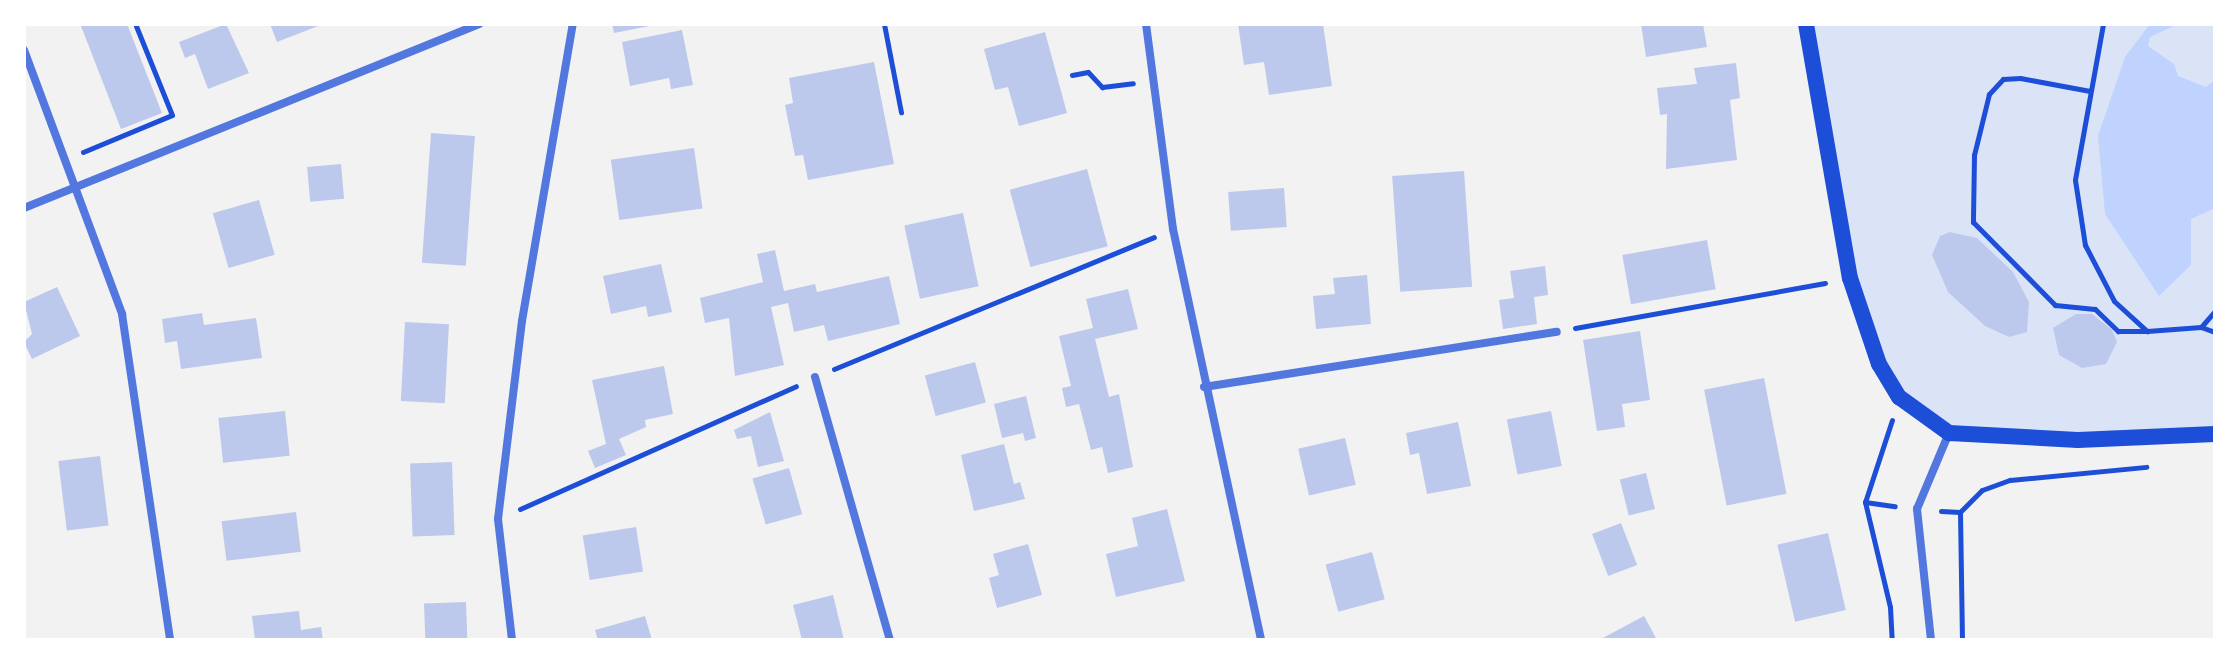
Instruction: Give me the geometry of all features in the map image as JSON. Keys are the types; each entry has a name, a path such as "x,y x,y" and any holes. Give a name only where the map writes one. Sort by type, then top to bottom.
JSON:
{"main road":[{"path":"1806,24 1850,278 1879,364 1899,397 1949,433 2078,440 2215,434"}],"street":[{"path":"24,208 479,24"},
{"path":"512,640 498,519 522,321 573,24"},
{"path":"1146,24 1173,229 1204,387 1261,640"},
{"path":"24,50 122,314 170,640"},
{"path":"1204,387 1557,332"},
{"path":"815,377 890,640"},
{"path":"1931,640 1917,509 1949,433"}],"path":[{"path":"884,24 901,112"},
{"path":"2103,24 2075,180 2085,245 2114,301 2147,331"},
{"path":"64,160 172,115 136,26"},
{"path":"1072,75 1088,72 1102,87 1154,79"},
{"path":"2090,91 2020,78 2003,79 1989,94 1974,155 1973,222 2055,305 2095,309 2118,331 2201,327 2215,332"},
{"path":"1557,332 1850,278"},
{"path":"2201,327 2215,311"},
{"path":"1892,640 1865,502 1899,397"},
{"path":"1962,640 1960,512 1982,490 2010,480 2152,466"},
{"path":"2135,640 2168,640"}],"shaded area":[{"path":"1806,24 2215,24 2215,434 1949,433 1899,397 1850,278"}],"water":[{"path":"2150,24 2178,24 2150,37 2148,46 2174,64 2178,76 2206,87 2215,80 2215,208 2191,219 2191,265 2159,296 2105,214 2098,136 2125,57"}],"building":[{"path":"127,24 162,113 121,129 81,26"},
{"path":"226,24 249,73 208,89 195,54 185,58 179,42"},
{"path":"270,24 317,24 318,26 277,42"},
{"path":"612,24 654,24 655,25 614,33"},
{"path":"1238,24 1323,24 1332,86 1269,95 1264,62 1244,65"},
{"path":"1641,24 1703,24 1707,47 1646,57"},
{"path":"682,30 693,85 671,89 669,78 630,86 622,42"},
{"path":"1045,32 1067,113 1019,126 1008,87 995,90 984,49"},
{"path":"874,62 894,164 808,180 803,155 795,156 785,105 793,103 789,78"},
{"path":"1736,63 1740,98 1730,100 1737,160 1666,169 1667,114 1660,115 1657,88 1697,84 1694,68"},
{"path":"431,133 475,136 466,266 422,263"},
{"path":"694,148 702,208 619,220 611,160"},
{"path":"341,164 344,199 310,202 307,167"},
{"path":"1087,169 1108,246 1030,267 1010,190"},
{"path":"1464,171 1472,287 1400,292 1392,176"},
{"path":"1284,188 1287,227 1231,231 1228,192"},
{"path":"259,200 275,255 229,268 213,213"},
{"path":"963,213 979,286 920,299 904,225"},
{"path":"1950,232 1977,238 2013,272 2029,302 2027,332 2009,337 1985,326 1948,292 1932,255 1940,236"},
{"path":"1707,240 1716,289 1631,304 1622,255"},
{"path":"775,250 784,291 815,284 817,292 889,276 900,324 828,341 824,325 794,332 788,303 771,307 784,365 735,376 729,318 705,323 700,298 763,282 757,254"},
{"path":"661,264 672,312 648,317 646,306 611,314 603,276"},
{"path":"1545,266 1548,295 1534,297 1537,324 1503,329 1499,300 1514,298 1510,271"},
{"path":"1367,275 1371,324 1316,329 1313,296 1335,294 1333,278"},
{"path":"57,287 80,336 32,359 24,342 32,334 24,302"},
{"path":"1128,289 1138,329 1095,339 1109,397 1119,394 1133,467 1108,473 1102,447 1091,450 1079,404 1066,407 1062,388 1071,386 1059,336 1093,328 1086,299"},
{"path":"202,313 204,325 256,318 262,358 181,369 177,341 165,343 162,319"},
{"path":"2076,314 2092,314 2112,330 2117,342 2106,364 2082,368 2059,355 2053,328"},
{"path":"405,322 449,324 445,403 401,401"},
{"path":"1640,331 1650,400 1622,404 1625,427 1597,431 1583,340"},
{"path":"975,362 986,403 936,416 925,375"},
{"path":"664,366 673,414 645,420 646,427 619,439 626,455 595,468 588,451 606,444 592,380"},
{"path":"1764,378 1787,494 1727,505 1704,390"},
{"path":"1026,396 1036,438 1025,441 1023,433 1002,438 994,404"},
{"path":"285,411 290,456 223,463 218,418"},
{"path":"1551,411 1562,466 1518,475 1507,420"},
{"path":"770,412 784,461 758,467 751,436 737,439 734,430"},
{"path":"1458,422 1471,486 1427,494 1419,453 1410,455 1406,433"},
{"path":"1345,438 1356,485 1309,496 1298,449"},
{"path":"1004,444 1014,484 1020,482 1025,499 974,511 961,455"},
{"path":"100,456 109,525 67,531 58,461"},
{"path":"452,462 455,535 413,536 410,463"},
{"path":"789,468 802,514 766,525 752,478"},
{"path":"1646,473 1655,509 1629,515 1620,480"},
{"path":"1167,509 1185,581 1116,597 1106,554 1138,546 1132,518"},
{"path":"296,512 301,552 226,561 222,521"},
{"path":"1621,523 1637,565 1608,576 1592,534"},
{"path":"636,527 643,571 590,580 583,535"},
{"path":"1828,533 1846,610 1795,622 1777,545"},
{"path":"1028,544 1042,595 997,608 989,578 999,575 993,554"},
{"path":"1372,552 1385,599 1338,612 1326,564"},
{"path":"833,595 844,640 802,640 793,605"},
{"path":"466,602 467,640 425,640 424,603"},
{"path":"299,611 301,630 321,627 323,640 255,640 252,616"},
{"path":"645,616 652,640 598,640 595,630"},
{"path":"1644,616 1657,640 1599,640"}]}
